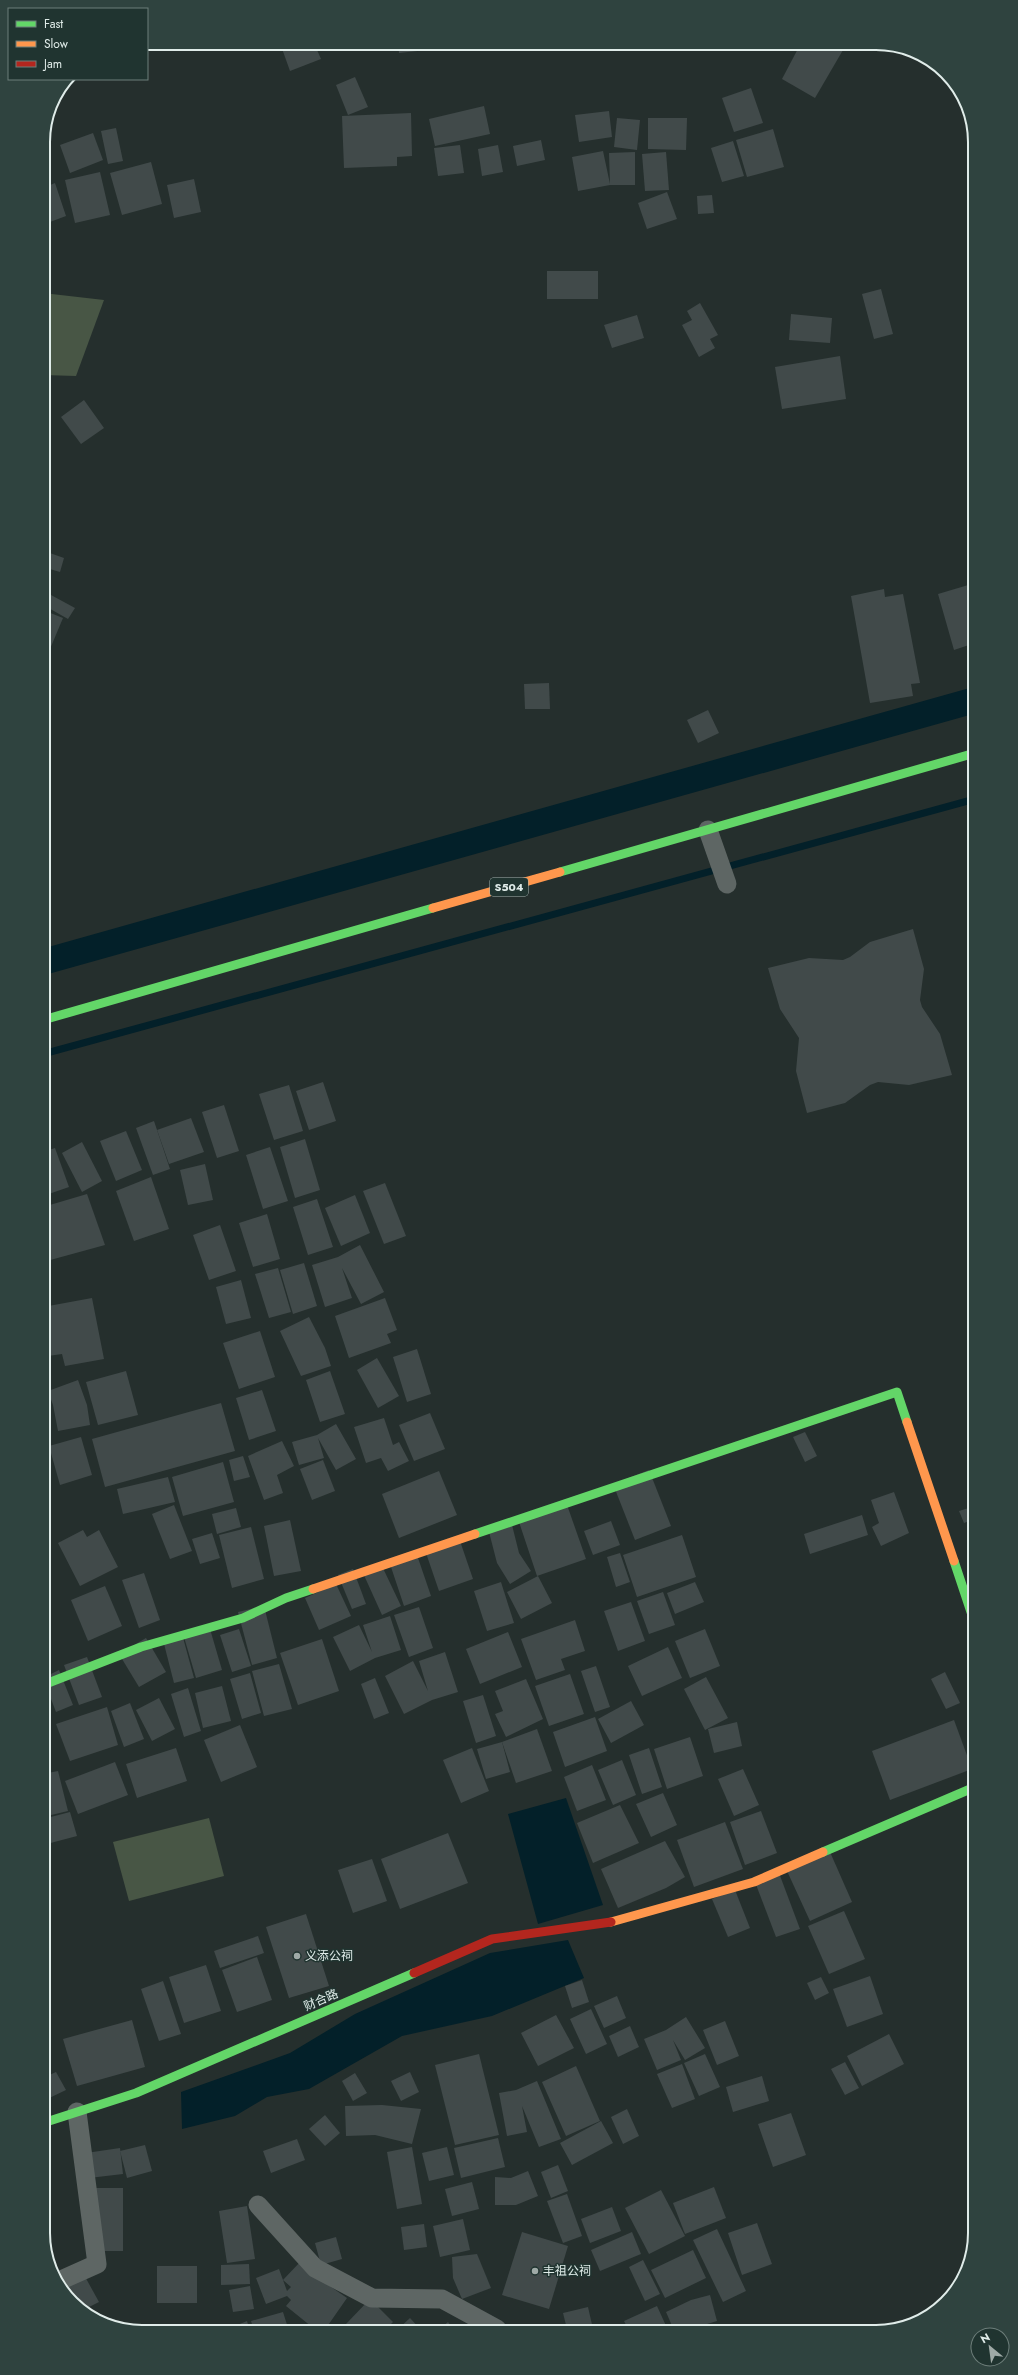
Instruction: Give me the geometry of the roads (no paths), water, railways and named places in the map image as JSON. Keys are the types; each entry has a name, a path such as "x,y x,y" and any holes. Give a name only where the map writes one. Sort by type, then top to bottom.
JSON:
{"street":[{"name":"S504","path":"50,1018 968,755"},
{"path":"708,830 727,884"},
{"path":"50,1682 141,1647 243,1618 286,1598 897,1392 968,1603"},
{"name":"财合路","path":"50,2121 136,2093 492,1939 614,1922 754,1882 968,1790"},
{"path":"63,2280 97,2264 77,2112"},
{"path":"258,2204 315,2268 366,2295 372,2298 442,2299 488,2325"}],"water":[{"path":"566,1798 603,1905 538,1924 508,1814"},
{"path":"568,1940 584,1978 492,2016 402,2036 309,2089 267,2097 235,2116 182,2129 181,2092 290,2053 355,2014 490,1953"}],"waterway":[{"path":"50,960 968,702"},
{"path":"50,1052 968,801"}],"place":[{"name":"义添公祠","path":"297,1956"},
{"name":"丰祖公祠","path":"535,2271"}]}
